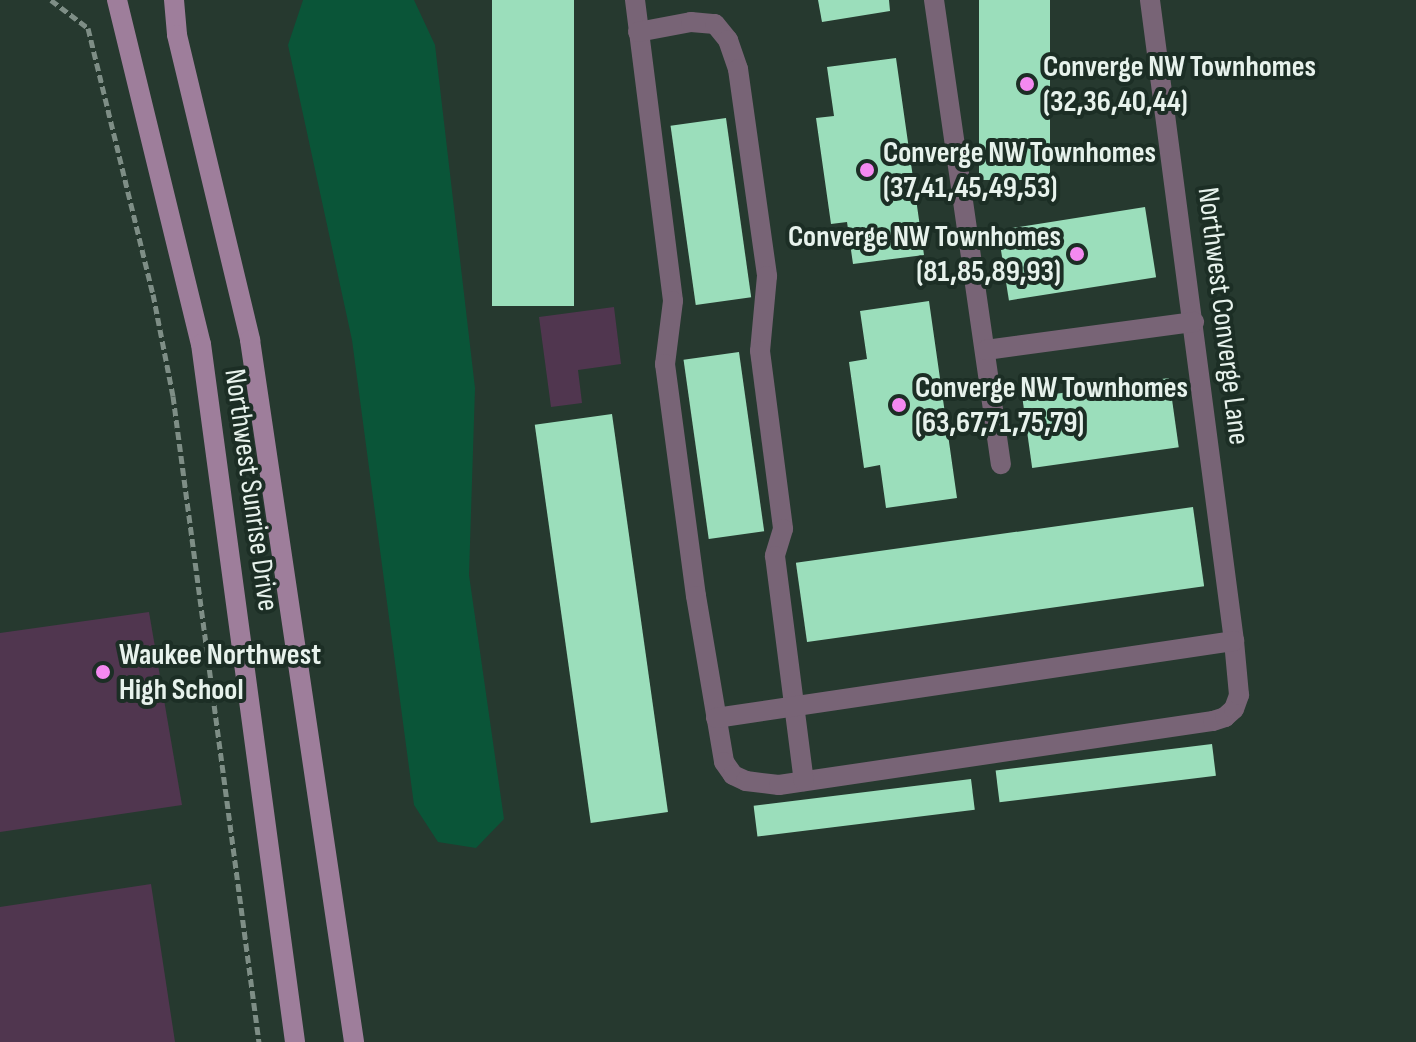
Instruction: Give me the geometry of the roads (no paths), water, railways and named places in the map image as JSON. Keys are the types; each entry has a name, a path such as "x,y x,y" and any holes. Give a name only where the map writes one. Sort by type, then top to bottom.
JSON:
{"street":[{"name":"Northwest Sunrise Drive","path":"117,0 201,344 295,1042"},
{"name":"Northwest Sunrise Drive","path":"174,0 177,35 250,340 354,1042"},
{"path":"635,0 673,301 665,364 716,718 1234,641"},
{"path":"934,0 1001,464"},
{"name":"Northwest Converge Lane","path":"716,718 724,762 733,775 746,781 779,785 1225,717 1234,709 1239,695 1234,641 1150,0"},
{"path":"638,32 691,22 715,24 728,40 738,69 767,276 760,351 783,529 775,556 804,781"},
{"path":"986,350 1194,322"}],"place":[{"name":"Converge NW Townhomes (32,36,40,44)","path":"1027,84"},
{"name":"Converge NW Townhomes (37,41,45,49,53)","path":"867,170"},
{"name":"Converge NW Townhomes (81,85,89,93)","path":"1077,254"},
{"name":"Converge NW Townhomes (63,67,71,75,79)","path":"899,405"},
{"name":"Waukee Northwest High School","path":"103,672"}]}
